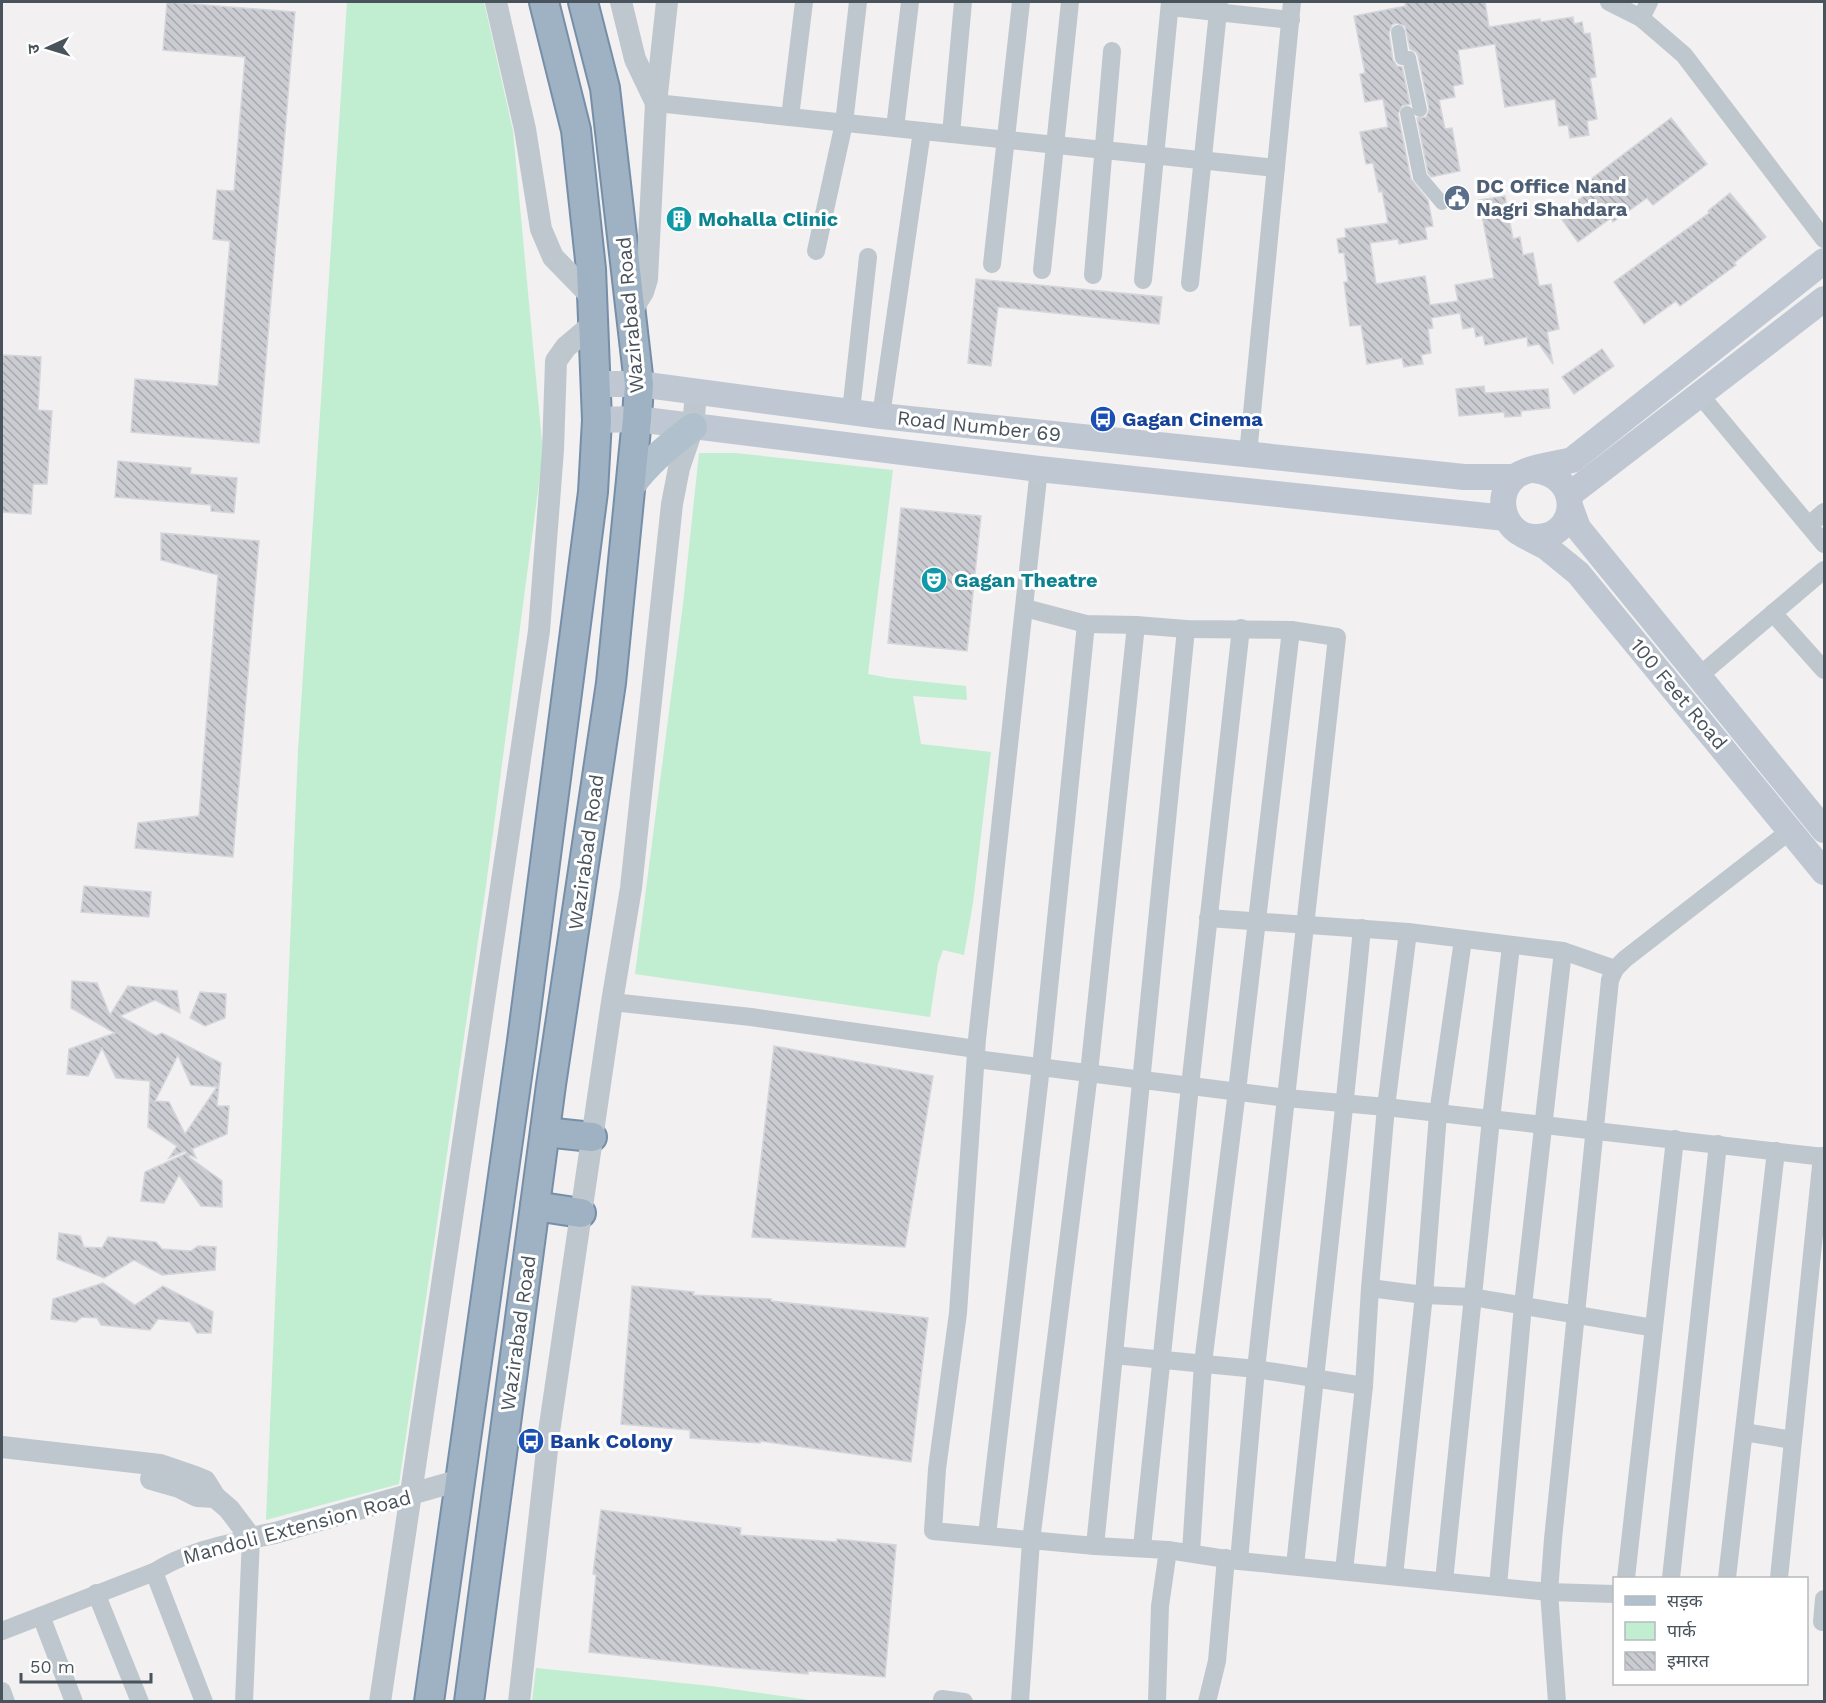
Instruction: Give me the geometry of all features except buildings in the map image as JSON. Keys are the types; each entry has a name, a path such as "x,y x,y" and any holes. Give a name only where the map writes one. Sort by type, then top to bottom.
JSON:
{"highway":[{"name":"Wazirabad Road","path":"429,1701 578,616 593,492 597,420 591,269 576,130 544,2"},
{"name":"Wazirabad Road","path":"469,1701 545,1132 611,682 637,419 639,384 605,88 583,2"},
{"path":"545,1132 592,1137"},
{"path":"535,1206 581,1213"}],"main road":[{"path":"1524,473 1546,471 1557,476 1564,485 1570,501 1568,516 1555,532 1537,538 1512,525 1503,507 1503,496 1507,486 1524,473 1572,459 1824,261"},
{"path":"1570,501 1700,395 1824,299"},
{"name":"Road Number 69","path":"596,384 639,384 881,416 1464,477 1524,473"},
{"name":"Road Number 69","path":"597,420 637,419 1512,525"},
{"path":"631,486 654,458 693,427"},
{"name":"100 Feet Road","path":"1570,501 1578,528 1824,830"},
{"name":"100 Feet Road","path":"1512,525 1546,547 1578,573 1824,872"}],"street":[{"path":"496,2 525,129 541,229 553,257 592,297"},
{"path":"621,2 635,58 656,103"},
{"path":"630,313 643,292 647,279 656,103 667,2"},
{"path":"790,117 804,2"},
{"path":"816,251 844,123 858,2"},
{"path":"895,128 910,2"},
{"path":"951,134 963,2"},
{"path":"992,264 1021,2"},
{"path":"1042,270 1070,2"},
{"path":"1248,454 1292,2"},
{"path":"1608,2 1641,18 1684,55 1824,239"},
{"path":"1641,18 1649,2"},
{"path":"1143,280 1170,4 1219,7 1291,20"},
{"path":"1190,283 1219,7"},
{"path":"1398,32 1402,58 1410,57 1420,177 1442,203"},
{"path":"1093,275 1113,51"},
{"path":"656,103 1276,168"},
{"path":"881,416 922,131"},
{"path":"851,411 868,257"},
{"path":"380,1701 539,631 553,450 556,361 566,347 592,325"},
{"path":"519,1701 549,1432 631,888 672,504 693,427 696,393"},
{"path":"1700,395 1824,544"},
{"path":"1040,469 976,1054 958,1313 937,1469 933,1532 1095,1546 1142,1547 1295,1566 1550,1592 1613,1594"},
{"path":"1809,525 1824,512"},
{"path":"1699,676 1824,570"},
{"path":"1025,608 1086,624 1186,629 1290,630 1337,637 1256,1369 1217,1661 1207,1701"},
{"path":"1773,613 1824,670"},
{"path":"987,1535 1041,1067 1086,624"},
{"path":"1020,1701 1031,1541 1089,1073 1136,625"},
{"path":"1142,1547 1241,628"},
{"path":"1095,1546 1186,629"},
{"path":"1191,1552 1203,1363 1290,630"},
{"path":"1557,1701 1550,1592 1575,1313 1596,1131 1607,994 1614,969 1791,830"},
{"path":"1208,918 1408,932 1563,951 1614,969"},
{"path":"1295,1566 1346,1103 1362,928"},
{"path":"1344,1571 1364,1386 1386,1107 1408,932"},
{"path":"1394,1576 1424,1295 1438,1114 1463,940"},
{"path":"1444,1581 1472,1297 1511,946"},
{"path":"1498,1586 1523,1305 1563,951"},
{"path":"612,1002 751,1017 1041,1067 1142,1080 1287,1098 1823,1156 1779,1577"},
{"path":"1626,1577 1675,1139"},
{"path":"1671,1577 1718,1144"},
{"path":"1727,1577 1776,1151"},
{"path":"1370,1288 1424,1295 1472,1297 1654,1328"},
{"path":"1114,1355 1256,1369 1364,1386"},
{"path":"1744,1432 1793,1440"},
{"path":"2,1447 160,1466 205,1482 251,1538 244,1701"},
{"path":"2,1461 153,1479 197,1496 215,1497"},
{"name":"Mandoli Extension Road","path":"2,1631 154,1572 194,1552 275,1533 411,1496 460,1480"},
{"path":"1157,1701 1160,1606 1168,1550"},
{"path":"154,1572 204,1701"},
{"path":"96,1593 140,1701"},
{"path":"1818,1622 1824,1599"},
{"path":"41,1616 74,1701"},
{"path":"2,1691 6,1701"},
{"path":"942,1699 964,1701"}],"green space":[{"path":"347,2 484,2 513,131 543,453 486,886 399,1484 266,1520 298,751"},
{"path":"699,453 735,453 893,470 868,674 966,686 967,700 913,696 921,744 991,752 973,903 964,955 943,950 938,964 930,1017 635,974 683,604"},
{"path":"536,1668 711,1686 816,1701 532,1701"}],"place":[{"name":"DC Office Nand Nagri Shahdara","path":"1457,198"},
{"name":"Mohalla Clinic","path":"679,219"},
{"name":"Gagan Cinema","path":"1103,419"},
{"name":"Gagan Theatre","path":"934,580"},
{"name":"Bank Colony","path":"531,1441"}]}
